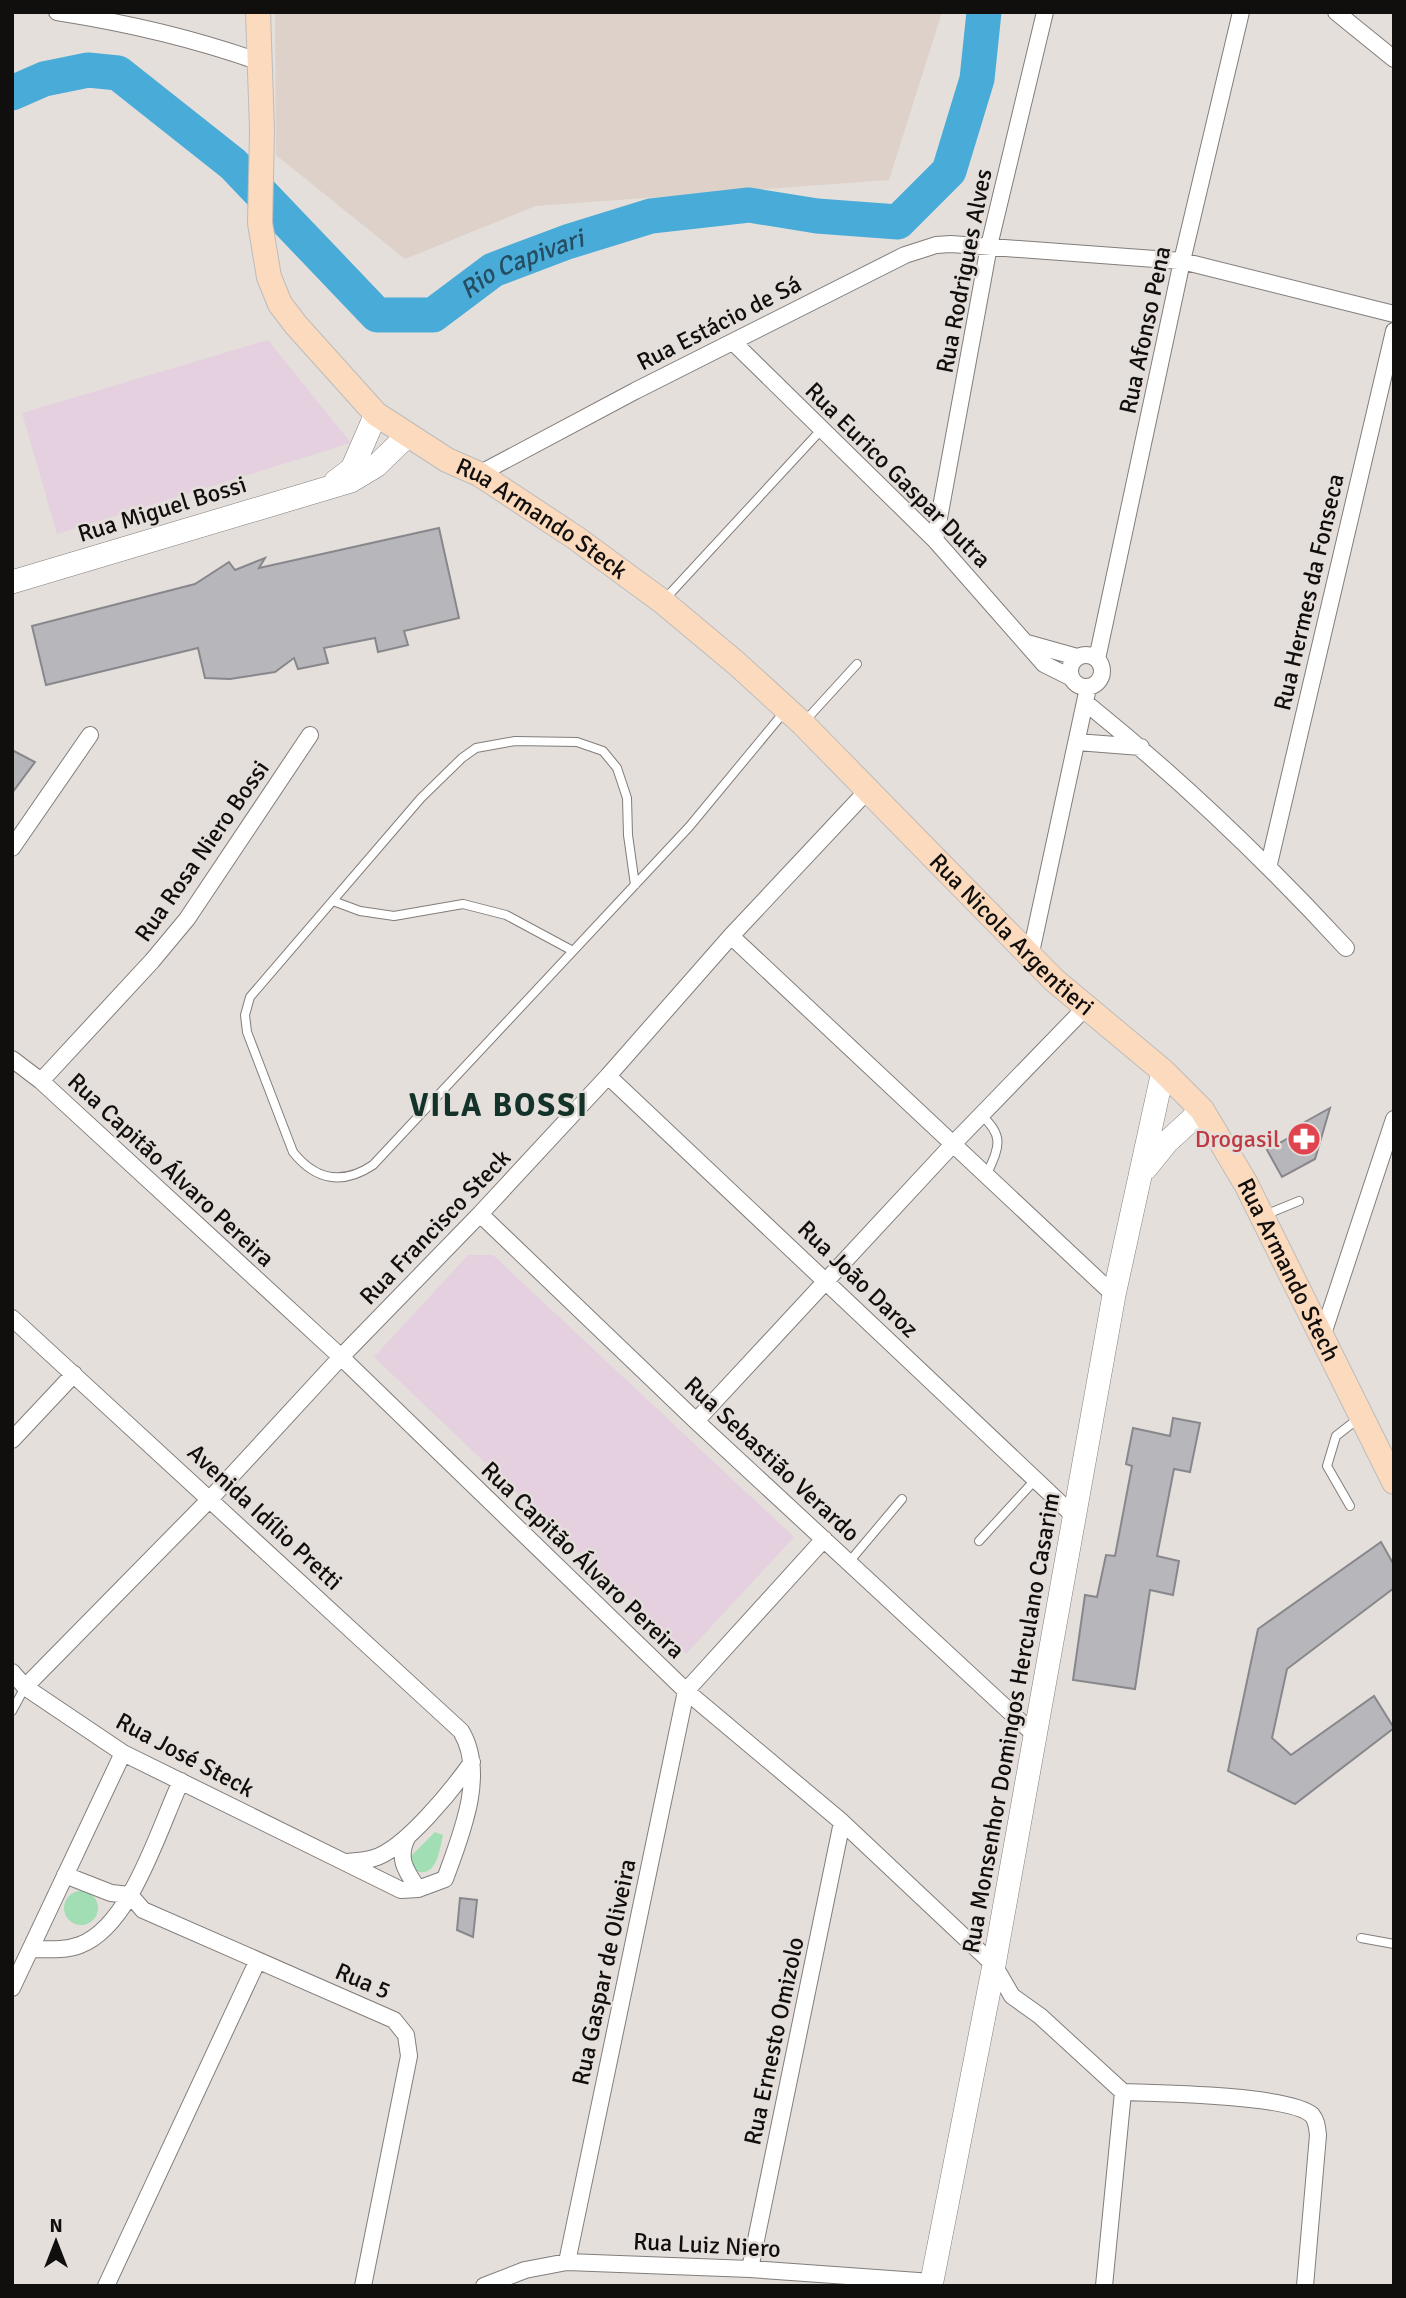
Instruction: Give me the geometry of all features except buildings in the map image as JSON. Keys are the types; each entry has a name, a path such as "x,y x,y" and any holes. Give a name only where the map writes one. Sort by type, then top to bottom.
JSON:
{"main road":[{"name":"Rua Armando Steck","path":"258,12 262,131 260,223 269,277 280,304 376,414 447,460 479,474 576,538 663,602 795,716 868,790"},
{"name":"Rua Miguel Bossi","path":"328,487 352,469 376,414"},
{"name":"Rua Miguel Bossi","path":"12,582 351,481 376,466 408,435"},
{"name":"Rua Nicola Argentieri","path":"868,790 1030,957 1085,1008 1163,1071"},
{"name":"Rua Armando Stech","path":"1163,1071 1202,1110 1262,1216 1394,1482"},
{"name":"Rua Monsenhor Domingos Herculano Casarim","path":"931,2284 994,1965 1114,1295 1163,1071"},
{"name":"Rua Monsenhor Domingos Herculano Casarim","path":"1142,1174 1167,1142 1202,1110"}],"street":[{"path":"57,12 183,36 260,61"},
{"name":"Rua Rodrigues Alves","path":"935,540 989,246 1045,12"},
{"name":"Rua Afonso Pena","path":"1097,659 1182,261 1241,12"},
{"path":"1336,12 1394,59"},
{"name":"Rua Estácio de Sá","path":"479,474 905,255 936,245 989,246 1182,261 1394,314"},
{"name":"Rua Hermes da Fonseca","path":"1269,864 1394,331"},
{"name":"Rua Eurico Gaspar Dutra","path":"733,342 935,540 1044,664 1070,677"},
{"path":"1027,643 1077,657"},
{"path":"1030,957 1087,695 1102,673 1097,659 1083,654 1077,657 1069,670 1074,683 1087,695 1141,747 1269,864 1346,948"},
{"path":"12,848 90,735"},
{"name":"Rua Rosa Niero Bossi","path":"41,1082 187,919 310,735"},
{"path":"1077,742 1141,747"},
{"name":"Rua Francisco Steck","path":"25,1687 211,1498 341,1357 480,1214 608,1076 731,936 868,790"},
{"path":"731,936 955,1142 1114,1295"},
{"path":"696,1421 955,1142 1085,1008"},
{"name":"Rua Capitão Álvaro Pereira","path":"12,1059 41,1082 341,1357 686,1691 842,1822 994,1965 1012,1996 1058,2032 1123,2092"},
{"name":"Rua João Daroz","path":"608,1076 1075,1517"},
{"path":"1322,1338 1394,1119"},
{"name":"Rua Sebastião Verardo","path":"480,1214 696,1421 1035,1735"},
{"name":"Avenida Idílio Pretti","path":"12,1318 452,1721 468,1742 473,1760"},
{"path":"12,1440 74,1374"},
{"path":"686,1691 824,1539"},
{"name":"Rua José Steck","path":"12,1672 25,1687 122,1753 401,1890 418,1889"},
{"name":"Rua Gaspar de Oliveira","path":"567,2262 686,1691"},
{"path":"12,1988 122,1753"},
{"path":"347,1863 376,1858 408,1836 473,1760"},
{"path":"408,1836 401,1848 403,1866 418,1889 445,1879 462,1828 473,1760"},
{"path":"31,1949 59,1950 93,1938 104,1931 130,1895 181,1781"},
{"path":"432,1811 450,1814 462,1828"},
{"name":"Rua Ernesto Omizolo","path":"750,2269 842,1822"},
{"name":"Rua 5","path":"65,1875 111,1893 130,1895 143,1910 394,2020 406,2035 409,2056 363,2286"},
{"path":"106,2286 257,1962"},
{"path":"1104,2286 1123,2092 1269,2102 1303,2110 1312,2116 1317,2124 1318,2136 1305,2286"},
{"name":"Rua Luiz Niero","path":"484,2286 524,2270 567,2262 750,2269 931,2284"}],"lane":[{"path":"663,602 822,429"},
{"path":"635,885 627,798 617,768 603,751 577,742 515,740 476,748 462,758 421,798 250,998 245,1015 247,1032 293,1152 302,1164 316,1173 338,1178 355,1177 373,1165 795,716 857,664"},
{"path":"333,901 360,911 394,916 463,904 506,915 573,951"},
{"path":"981,1115 993,1126 998,1136 995,1156 987,1174"},
{"path":"1262,1216 1299,1201"},
{"path":"1350,1506 1327,1466 1329,1450 1336,1436 1361,1416"},
{"path":"979,1541 1035,1480"},
{"path":"849,1562 902,1499"},
{"path":"12,1711 25,1687"},
{"path":"1362,1938 1394,1944"}],"shaded area":[{"path":"275,12 942,12 889,180 536,206 405,259 276,155"},
{"path":"268,340 351,443 57,534 22,413"},
{"path":"468,1255 493,1255 794,1537 686,1654 374,1357"}],"green space":[{"path":"435,1832 443,1835 435,1864 426,1872 411,1869 410,1857"},
{"path":"81,1891 93,1896 98,1908 93,1920 81,1925 69,1920 64,1908 69,1896"}],"waterway":[{"name":"Rio Capivari","path":"12,93 44,79 88,70 118,73 233,164 377,315 433,315 493,270 567,242 651,216 749,205 817,216 898,222 949,171 977,79 984,12"}],"place":[{"name":"Drogasil","path":"1304,1139"}],"district":[{"name":"VILA BOSSI","path":"499,1105"}]}
